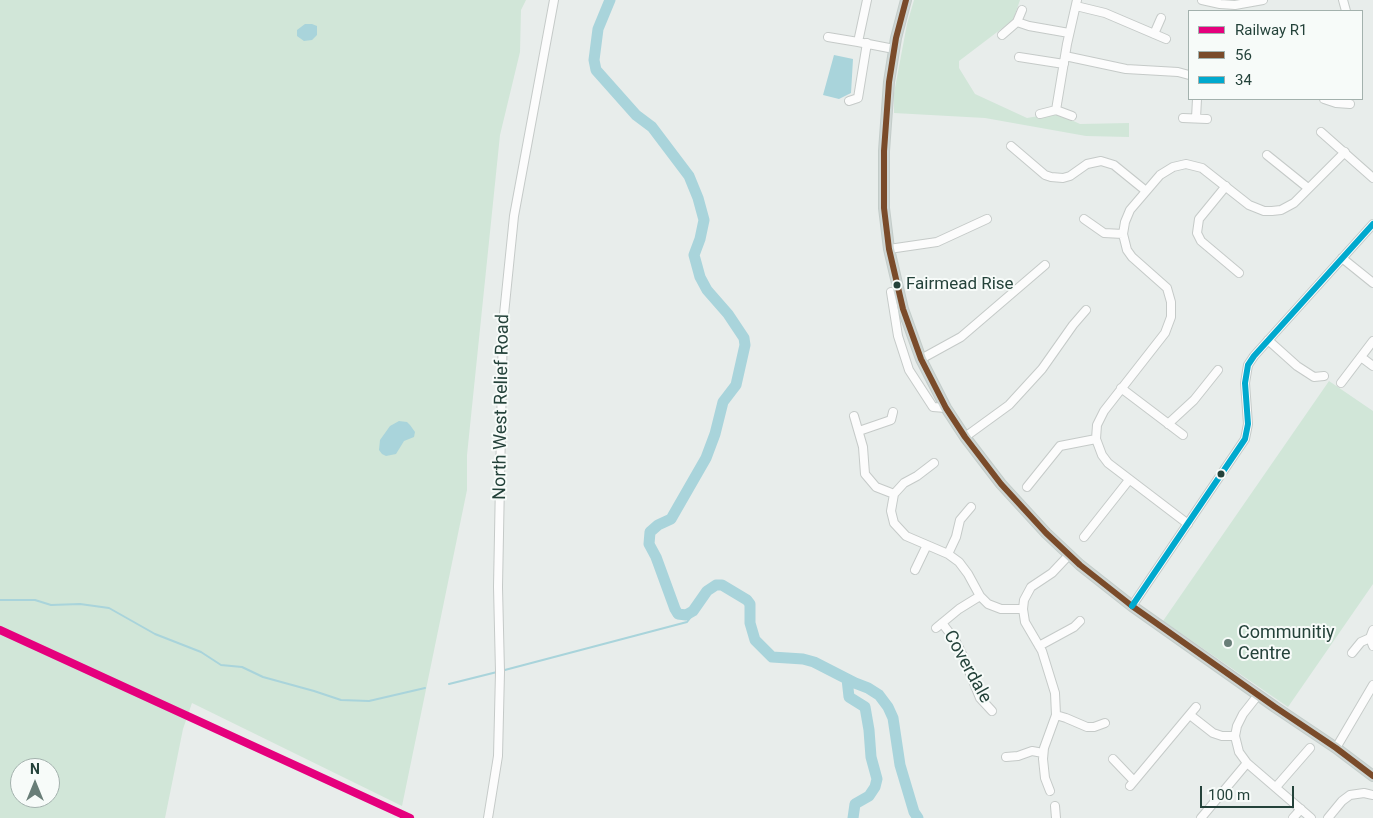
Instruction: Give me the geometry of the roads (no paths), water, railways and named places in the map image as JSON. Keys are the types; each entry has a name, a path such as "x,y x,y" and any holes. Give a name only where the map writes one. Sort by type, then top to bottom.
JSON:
{"main road":[{"path":"906,0 894,49 887,106 883,176 884,208 895,282 921,359 946,408 965,437 1017,503 1096,578 1132,606 1336,748 1373,776"}],"street":[{"name":"North West Relief Road","path":"488,818 498,756 500,672 498,588 503,324 514,216 554,0"},
{"path":"858,42 867,0"},
{"path":"1202,0 1220,8 1263,0"},
{"path":"1056,110 1076,3 1166,39"},
{"path":"1002,34 1017,22 1022,10"},
{"path":"1154,34 1161,18"},
{"path":"1017,22 1069,33"},
{"path":"828,37 894,49"},
{"path":"849,101 858,98 867,43"},
{"path":"1019,57 1064,60 1126,69 1178,72 1188,75"},
{"path":"1196,118 1197,100"},
{"path":"1336,101 1350,104"},
{"path":"1040,114 1056,110 1072,116"},
{"path":"1183,118 1207,119"},
{"path":"1321,132 1373,178"},
{"path":"1011,146 1051,177 1063,178 1070,176 1087,164 1101,161 1114,164 1146,191"},
{"path":"1188,524 1129,480 1105,459 1096,439 1098,425 1104,411 1165,332 1171,318 1170,295 1167,288 1132,257 1127,250 1123,234 1128,214 1166,170 1186,164 1202,168 1249,205 1264,211 1281,210 1294,203 1345,152"},
{"path":"1267,155 1308,188"},
{"path":"1226,186 1199,219 1196,227 1201,241 1239,273"},
{"path":"889,249 937,242 987,219"},
{"path":"1084,219 1104,233 1123,234"},
{"path":"1132,606 1245,439 1248,424 1244,383 1246,373 1254,356 1373,224"},
{"path":"1342,258 1373,283"},
{"path":"921,359 961,337 1045,265"},
{"path":"891,292 898,336 909,370 933,407 946,408"},
{"path":"965,437 1009,405 1042,369 1073,324 1086,310"},
{"path":"898,336 910,330"},
{"path":"1268,340 1314,377 1324,376"},
{"path":"1341,383 1373,341"},
{"path":"1361,357 1373,366"},
{"path":"1168,424 1194,400 1218,370"},
{"path":"1122,388 1183,435"},
{"path":"858,431 891,420 893,412"},
{"path":"854,416 864,453 865,474 876,487 894,494"},
{"path":"1028,487 1060,446 1096,439"},
{"path":"934,463 904,483 894,494 891,511 897,528 906,536 948,554 964,568 980,596 988,604 996,609 1023,609"},
{"path":"1084,537 1129,480"},
{"path":"948,554 956,537 960,520 972,507"},
{"path":"915,570 927,546"},
{"path":"1050,790 1044,772 1043,753 1056,716 1054,689 1039,646 1025,622 1023,609 1024,600 1031,587 1052,573 1070,555"},
{"name":"Coverdale","path":"980,596 939,625 955,640 980,698 992,712"},
{"path":"1039,646 1074,627 1080,621"},
{"path":"1352,653 1361,642 1372,638"},
{"path":"1336,748 1373,685"},
{"path":"1258,695 1240,720 1235,736 1239,752 1247,763 1311,818"},
{"path":"1113,759 1132,783 1196,707"},
{"path":"1190,714 1213,733 1222,736 1235,736"},
{"path":"1056,716 1073,720 1087,727 1094,727 1105,723"},
{"path":"1276,787 1310,748"},
{"path":"1006,757 1018,756 1032,751 1043,753"},
{"path":"1201,818 1247,763"},
{"path":"1328,818 1342,801 1350,795 1364,793 1373,795"},
{"path":"1055,806 1056,818"},
{"path":"1293,818 1300,809"}],"water":[{"path":"305,24 317,26 317,35 312,40 304,41 297,36 297,30"},
{"path":"834,55 853,59 851,93 839,99 823,95"},
{"path":"399,421 407,422 410,425 415,432 414,437 404,441 396,454 386,456 379,450 380,440 390,426"}],"waterway":[{"path":"610,0 598,29 594,60 596,70 636,115 652,127 689,176 704,220 694,255 700,277 707,290 728,314 744,338 745,345 736,385 723,402 715,434 706,458 671,519 658,525 650,532 649,544 678,614 686,615 693,611 707,591 716,585 722,585 747,600 750,604 750,623 755,640 772,657 803,659 814,662 879,695 893,718 900,765 914,812 918,818"},
{"path":"0,600 35,600 51,605 80,604 109,608 155,634 201,652 221,665 242,667 263,677 341,700 369,701 425,688"},
{"path":"501,671 687,622 693,611"},
{"path":"449,684 497,672"},
{"path":"847,679 849,697 865,707 871,757 877,779 875,787 869,796 855,804 853,818"}],"rail line":[{"name":"R1","path":"0,630 410,818"}],"place":[{"name":"Fairmead Rise","path":"897,285"},
{"name":"Communitiy Centre","path":"1228,643"}]}
